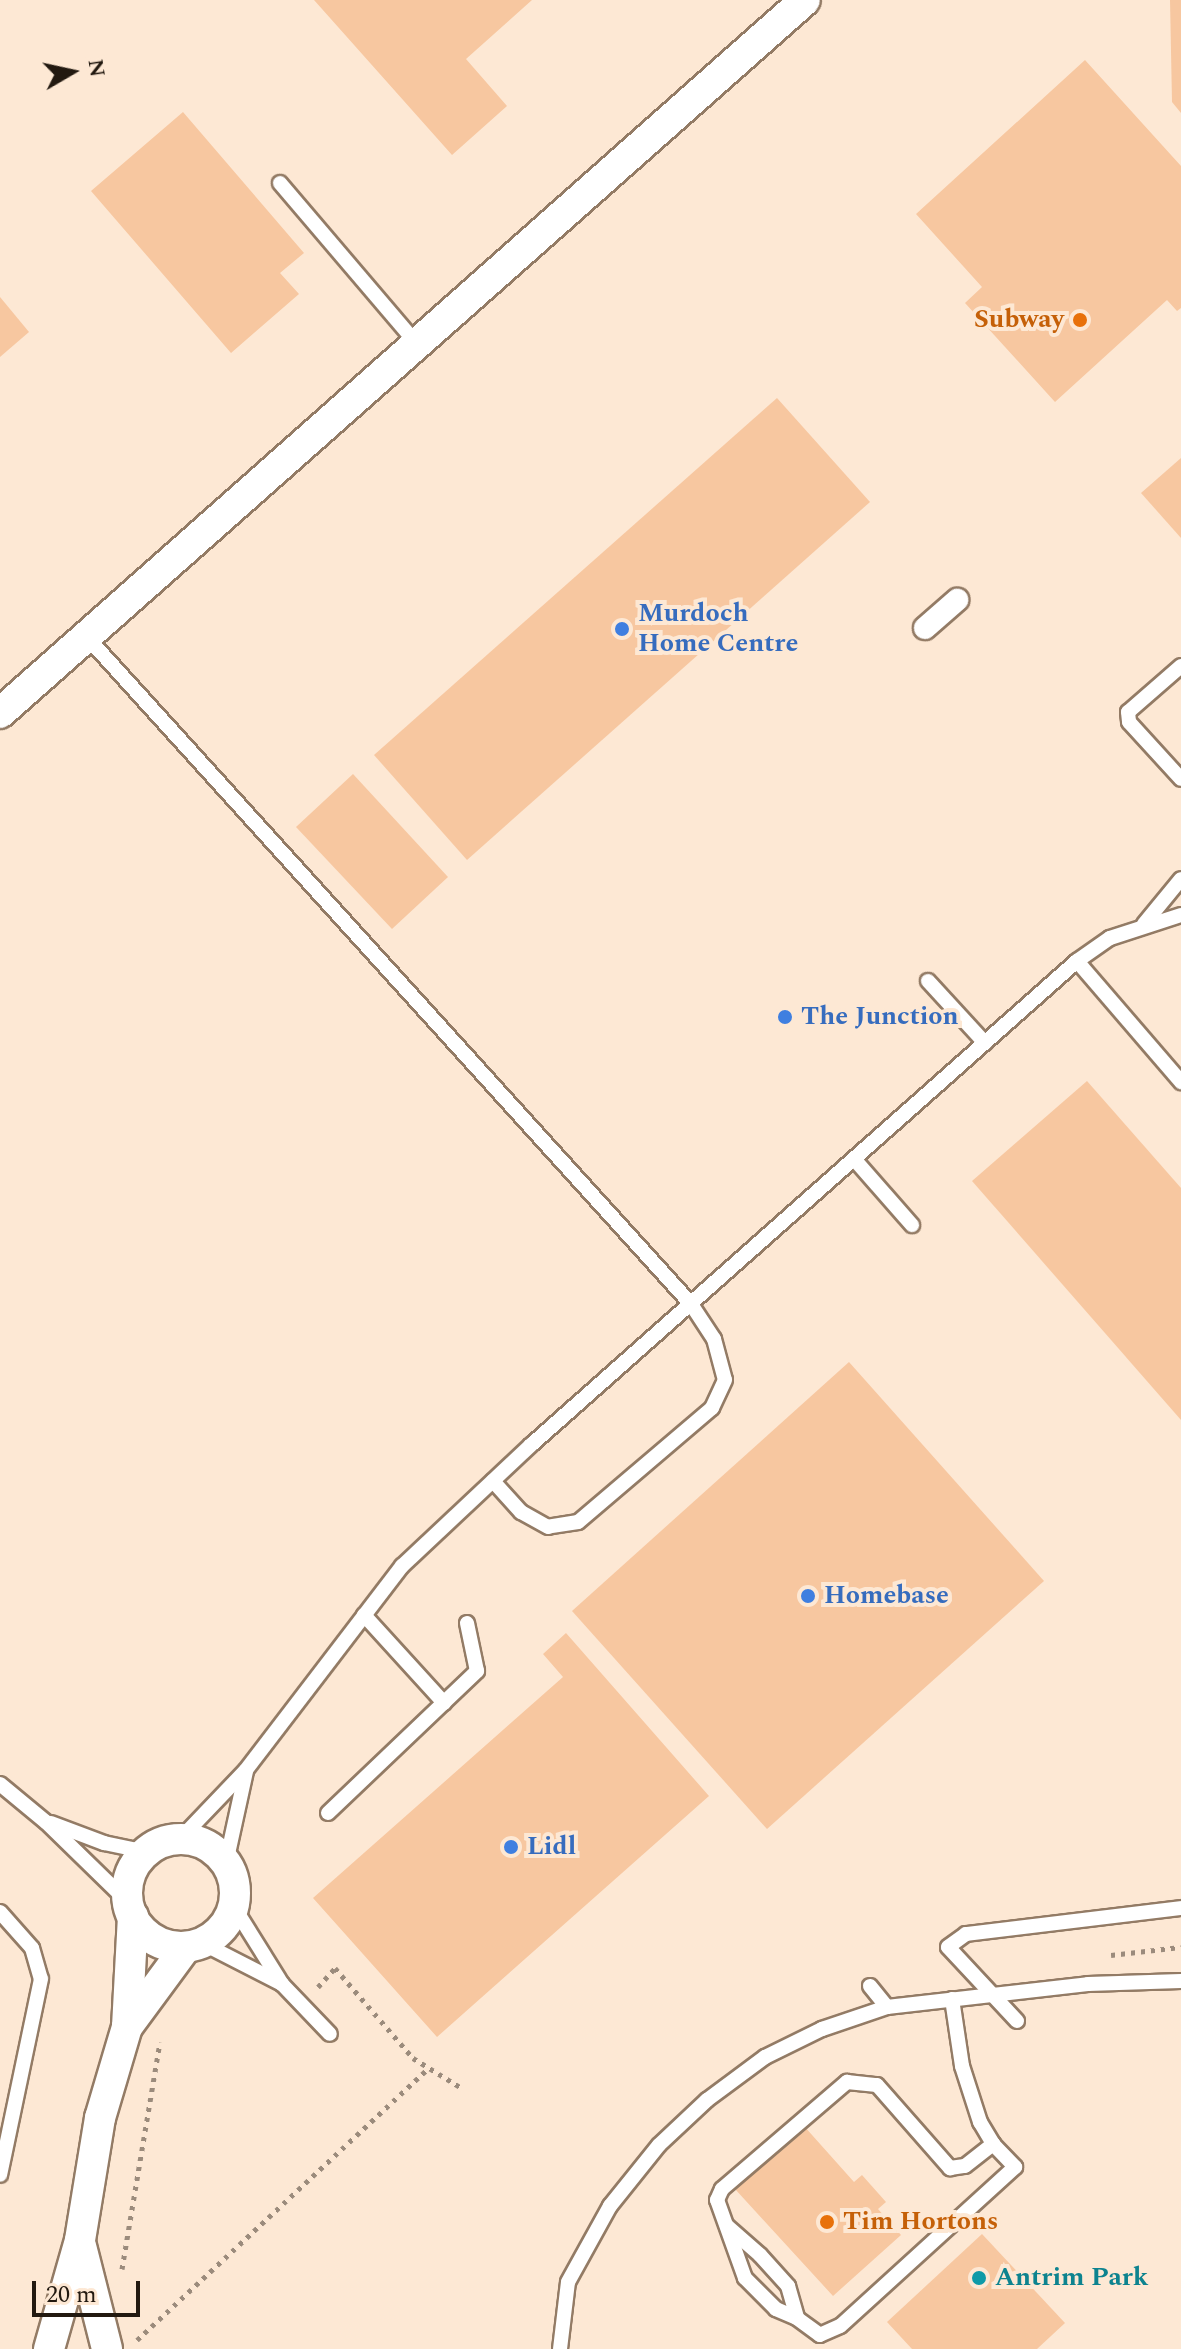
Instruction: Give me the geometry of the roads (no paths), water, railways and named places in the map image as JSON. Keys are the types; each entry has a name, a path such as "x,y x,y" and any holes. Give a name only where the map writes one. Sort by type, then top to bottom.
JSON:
{"street":[{"path":"0,713 805,0"},
{"path":"925,628 957,600"},
{"path":"49,2349 80,2240 100,2118 127,2027 131,1875 147,1852 163,1843 180,1839 199,1842 226,1863 233,1877 234,1907 216,1935 194,1945 163,1979 127,2027"},
{"path":"131,1910 155,1941 194,1945"},
{"path":"80,2240 107,2349"}],"lane":[{"path":"280,183 417,344"},
{"path":"86,636 691,1304 714,1339 725,1380 712,1408 578,1522 548,1527 521,1512 493,1481"},
{"path":"1181,666 1128,712 1129,722 1181,779"},
{"path":"1144,924 1181,879"},
{"path":"180,1839 246,1770 402,1566 493,1481 1077,961 1110,938 1144,924 1181,915"},
{"path":"1077,961 1181,1082"},
{"path":"928,981 985,1043"},
{"path":"854,1159 912,1225"},
{"path":"364,1615 444,1703"},
{"path":"328,1813 477,1671 467,1623"},
{"path":"226,1863 246,1770"},
{"path":"0,1784 46,1822 131,1910"},
{"path":"46,1822 104,1843 147,1852"},
{"path":"234,1907 282,1984 330,2034"},
{"path":"1017,2021 948,1947 966,1934 1181,1908"},
{"path":"0,1912 32,1948 40,1969 40,1989 0,2175"},
{"path":"194,1945 282,1984"},
{"path":"560,2349 568,2282 610,2206 659,2145 707,2100 765,2057 822,2029 887,2007 1088,1984 1181,1981"},
{"path":"870,1986 887,2007"},
{"path":"952,1999 970,2093 980,2122 993,2144 1015,2167 840,2326 820,2335 797,2318 776,2309 745,2278 717,2200 722,2189 847,2082 877,2085 950,2168 965,2166 993,2144"},
{"path":"727,2226 760,2255 788,2286 797,2318"}],"place":[{"name":"Subway","path":"1080,320"},
{"name":"Murdoch Home Centre","path":"622,629"},
{"name":"The Junction","path":"785,1017"},
{"name":"Homebase","path":"808,1596"},
{"name":"Lidl","path":"511,1847"},
{"name":"Tim Hortons","path":"827,2222"},
{"name":"Antrim Park","path":"979,2278"}]}
